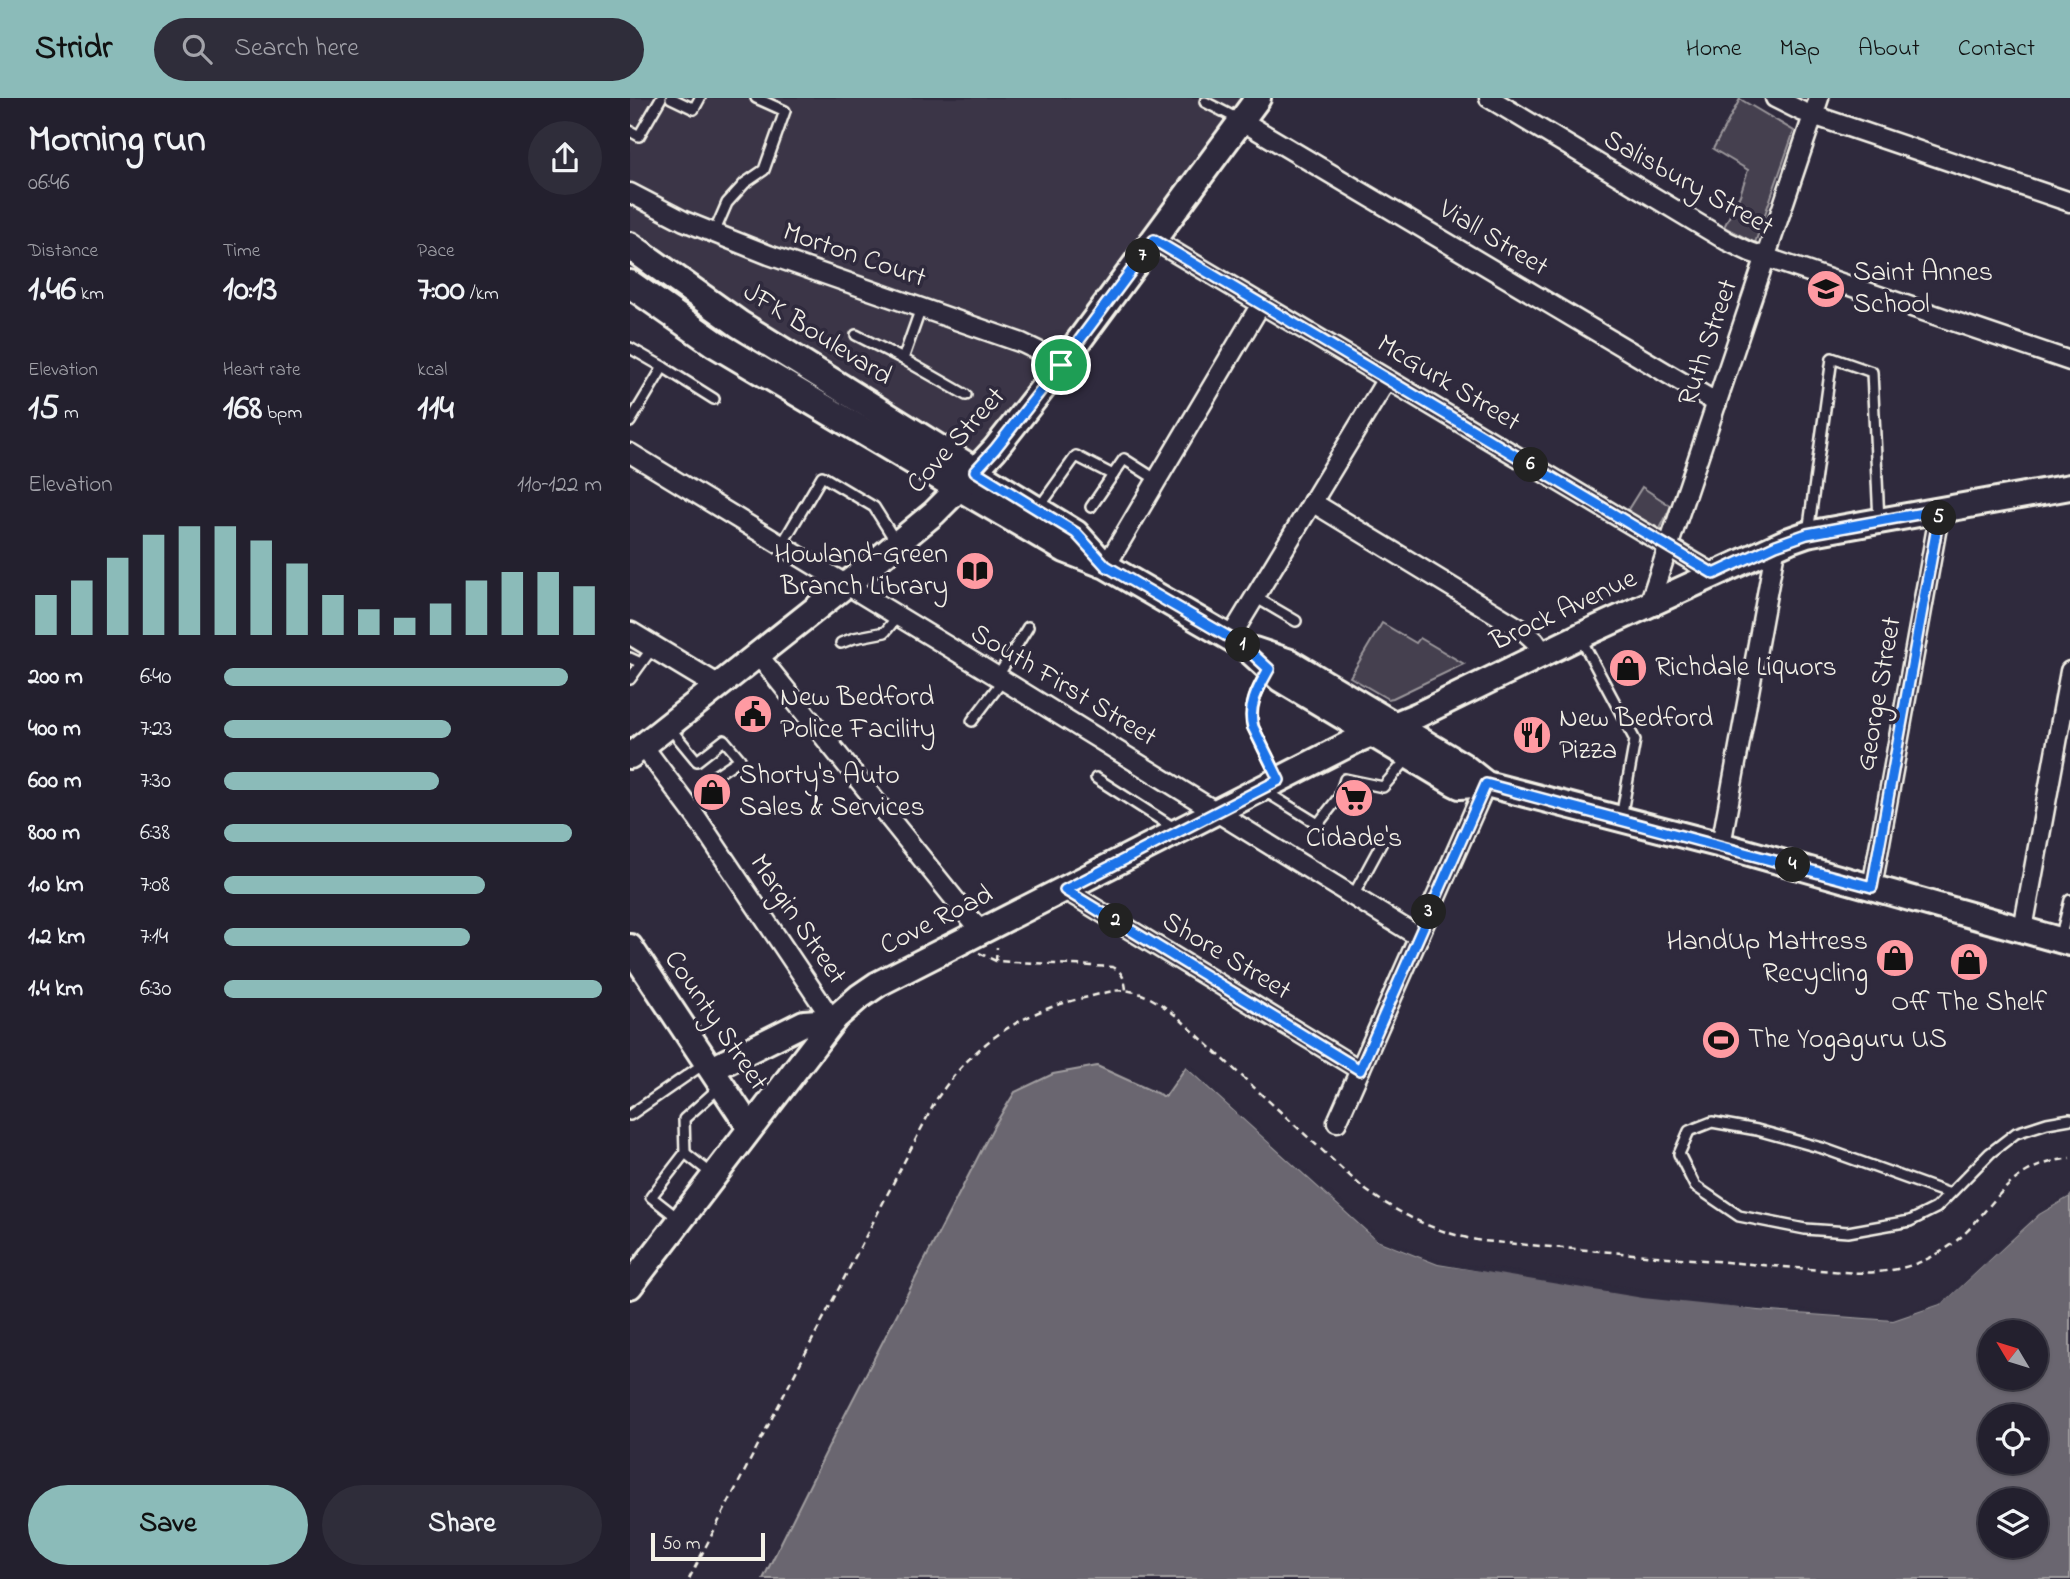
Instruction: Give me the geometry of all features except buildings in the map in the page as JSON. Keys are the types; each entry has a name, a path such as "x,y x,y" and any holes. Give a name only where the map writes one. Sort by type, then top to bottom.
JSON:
{"main road":[{"name":"Cove Street","path":"635,749 758,656 897,544 967,480 1061,365 1258,98"},
{"name":"JFK Boulevard","path":"630,246 695,294 967,480"},
{"name":"JFK Boulevard","path":"630,284 714,343 967,480"},
{"path":"967,480 1037,510 1076,533 1106,566"},
{"path":"967,480 1065,550 1106,566 1237,642 1290,662 1383,730 1409,757 1460,786 1486,784 1721,845 2065,942"},
{"name":"Brock Avenue","path":"1383,730 1542,653 1776,545 1807,534 2070,487"},
{"path":"1237,642 1280,679 1467,768 1486,784"},
{"name":"Cove Road","path":"630,1286 833,1021 859,997 878,984 1357,740 1383,730"},
{"name":"County Street","path":"630,947 750,1128"},
{"path":"713,1072 804,1023 833,1021"}],"street":[{"name":"Salisbury Street","path":"1489,98 1727,241 1765,258 2070,362"},
{"path":"1775,98 1792,107 1816,107 2070,202"},
{"name":"Ruth Street","path":"1649,604 1816,107"},
{"name":"Viall Street","path":"1242,121 1717,403"},
{"name":"Morton Court","path":"630,193 665,212 714,233 1022,343 1061,365"},
{"name":"McGurk Street","path":"1154,240 1714,574"},
{"path":"1106,566 1261,304"},
{"path":"1237,642 1255,597 1387,379"},
{"name":"South First Street","path":"630,453 1419,937"},
{"path":"1312,502 1524,631 1535,641 1542,653"},
{"name":"George Street","path":"1872,887 1940,510"},
{"path":"1721,845 1776,545"},
{"path":"630,633 647,655 718,686"},
{"path":"758,656 981,932"},
{"path":"2023,929 2070,671"},
{"name":"Margin Street","path":"635,749 697,818 833,1021"},
{"path":"1337,1122 1486,784"},
{"name":"Shore Street","path":"1065,890 1360,1070"}],"lane":[{"path":"630,131 639,136 661,98"},
{"path":"671,98 694,108 700,98"},
{"path":"714,233 727,203 745,183 764,170 785,111 756,98"},
{"path":"1205,102 1242,121"},
{"path":"903,359 921,308"},
{"path":"856,335 966,395"},
{"path":"630,348 714,399"},
{"path":"1807,534 1832,358 1872,372 1878,521"},
{"path":"630,422 634,405 663,367"},
{"path":"1037,510 1076,456 1113,475"},
{"path":"1091,507 1124,459 1157,480"},
{"path":"781,546 822,476 874,507 897,544"},
{"path":"1255,597 1296,621"},
{"path":"841,643 886,632 897,617"},
{"path":"972,722 1028,627"},
{"path":"1580,636 1635,740 1621,820"},
{"path":"630,658 647,655"},
{"path":"630,679 647,655"},
{"path":"1269,669 1255,695 1251,718 1271,785 1318,824 1339,797 1345,779 1383,787 1409,757"},
{"path":"668,726 697,761 724,740 740,759 713,778"},
{"path":"1096,778 1179,831"},
{"path":"1353,896 1386,835"},
{"path":"2065,942 2070,900"},
{"path":"630,1115 713,1072"},
{"path":"680,1220 651,1197 685,1153 684,1119 713,1072"},
{"path":"1950,1194 1822,1148 1757,1130 1712,1122 1689,1131 1679,1154 1695,1186 1739,1216 1805,1229 1848,1232 1910,1221 1936,1208 1950,1194 1990,1153 2017,1133 2070,1119"},
{"path":"685,1153 714,1176"}],"path":[{"path":"987,957 996,961 1112,967 1122,975 1126,990"},
{"path":"689,1579 923,1125 951,1079 988,1040 1025,1018 1064,1002 1126,990 1141,994 1173,1013 1342,1171 1381,1202 1420,1223 1475,1240 1880,1273 1915,1264 1941,1251 1971,1227 1995,1197 2017,1177 2041,1164 2070,1158"}],"shaded area":[{"path":"630,98 1258,98 975,471 630,246"},
{"path":"1740,99 1794,131 1755,243 1724,227 1740,195 1748,170 1713,149"},
{"path":"1642,487 1671,506 1660,529 1627,511"},
{"path":"1382,623 1416,643 1420,638 1464,664 1388,699 1350,677"},
{"path":"1097,1066 1165,1097 1186,1067 1377,1240 1438,1264 1758,1310 1893,1320 1942,1303 2039,1214 2070,1196 2070,1579 763,1579 994,1126 1015,1092 1053,1074"}],"pier":[{"path":"1185,1064 1379,1237 1439,1261 1759,1306 1893,1317 1941,1300 2037,1212 2070,1193 2070,1196 2039,1214 1943,1303 1893,1320 1643,1298 1438,1264 1377,1240"}],"place":[{"name":"Saint Annes School","path":"1826,289"},
{"name":"Howland-Green Branch Library","path":"975,571"},
{"name":"Richdale Liquors","path":"1628,668"},
{"name":"New Bedford Police Facility","path":"753,714"},
{"name":"New Bedford Pizza","path":"1532,735"},
{"name":"Shorty's Auto Sales & Services","path":"712,792"},
{"name":"Cidade's","path":"1354,798"},
{"name":"HandUp Mattress Recycling","path":"1895,958"},
{"name":"Off The Shelf","path":"1969,962"},
{"name":"The Yogaguru US","path":"1721,1040"}],"route":[{"path":"1154,240 1714,574 1776,545 1807,534 1940,510 1872,887 1486,784 1360,1070 1065,890 1279,780 1251,718 1255,695 1269,669 1244,646 1106,566 1076,533 975,471 1061,365 1154,240"}]}
